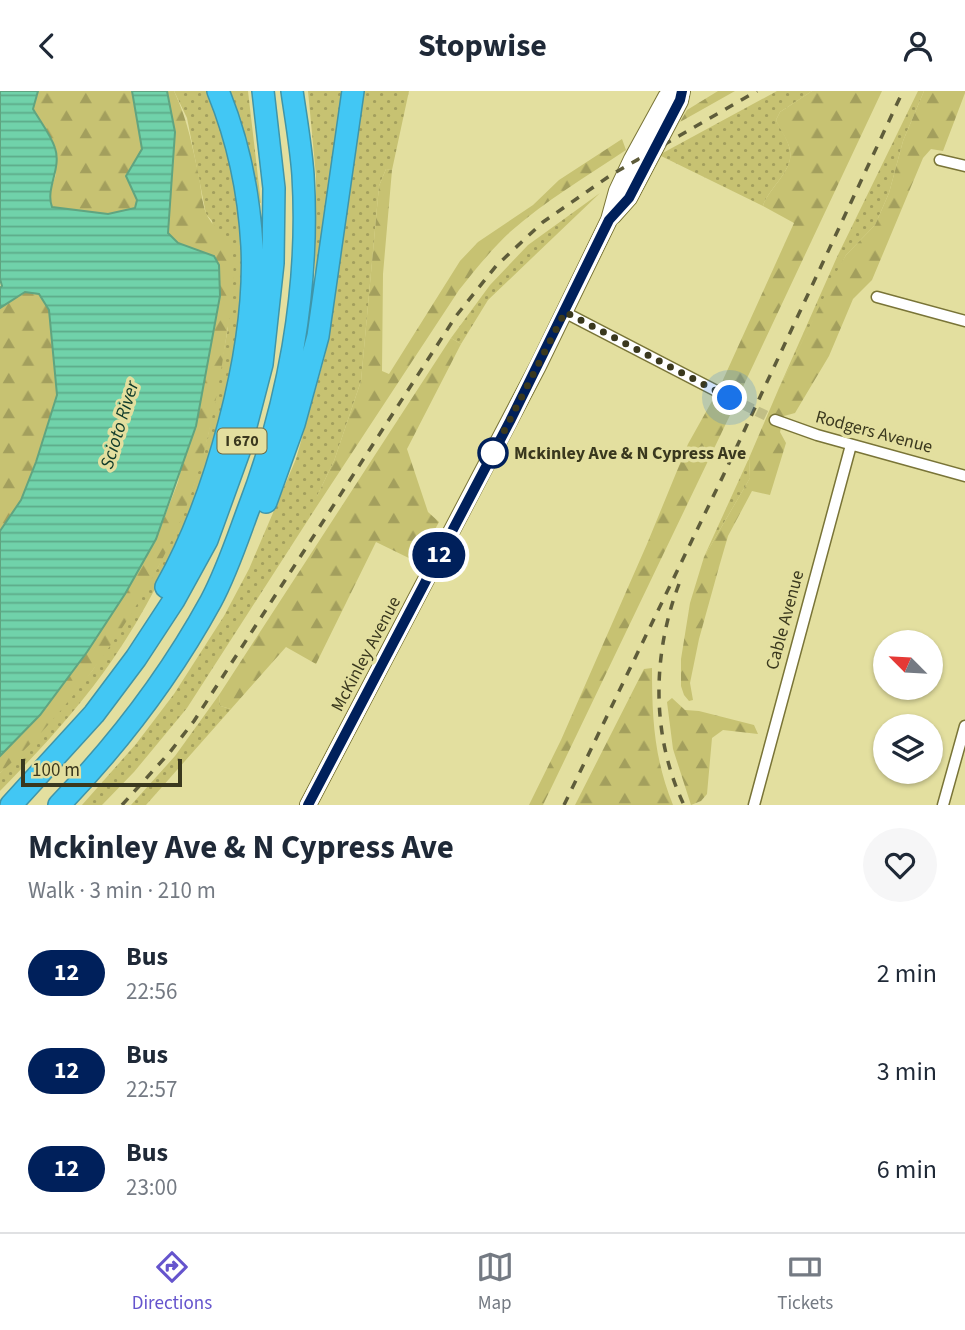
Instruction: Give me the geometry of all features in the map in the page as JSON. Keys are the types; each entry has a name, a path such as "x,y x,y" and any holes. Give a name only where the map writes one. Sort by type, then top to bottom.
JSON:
{"highway":[{"path":"94,714 172,577 201,509 235,400 247,319 252,248 241,161 218,91"},
{"name":"I 670","path":"11,805 94,714 136,658 174,600 206,540 240,449 262,364 274,263 274,188 263,91"},
{"name":"I 670","path":"59,805 96,766 159,685 195,629 227,567 256,490 277,425 290,368 296,325 302,250 303,177 292,91"},
{"path":"227,567 264,507 278,474 318,336 353,91"}],"main road":[{"name":"McKinley Avenue","path":"308,805 565,312 609,220 617,191 632,159 666,97 673,91"},
{"name":"McKinley Avenue","path":"609,220 629,198 680,100 682,91"}],"street":[{"path":"940,160 965,166"},
{"path":"877,297 965,321"},
{"path":"565,312 730,398"},
{"name":"Rodgers Avenue","path":"775,420 851,445 965,476"},
{"name":"Cable Avenue","path":"754,805 851,445"},
{"path":"943,805 965,726"}],"green space":[{"path":"38,91 132,91 142,149 126,176 137,200 135,208 108,214 52,207 48,199 56,174 33,109"},
{"path":"167,91 174,91 186,123 206,213 228,241 232,252 233,288 230,316 208,437 194,486 179,524 160,563 114,641 58,713 0,773 0,756 40,715 125,594 156,539 178,482 220,296 219,265 214,256 178,243 168,233 175,132"},
{"path":"174,91 210,91 238,198 242,235 242,290 236,346 225,401 210,457 191,511 142,613 87,694 0,791 0,773 92,671 158,567 193,488 208,435 228,328 212,221 206,214 187,118"},
{"path":"229,91 248,91 261,203 256,202"},
{"path":"308,91 346,91 319,282 315,282 316,176"},
{"path":"363,91 409,91 392,170 386,169 379,186 361,381 334,461 317,496 317,506 187,708 134,772 102,805 82,805 136,744 174,694 224,616 249,569 296,459 325,356"},
{"path":"718,91 735,91 680,122 687,110"},
{"path":"777,91 812,91 780,112 776,120 788,143 790,158 785,172 763,206 659,155"},
{"path":"812,91 882,91 741,391 722,382 794,223 763,206 785,172 790,158 788,143 776,120 780,112"},
{"path":"918,91 924,91 903,141 889,193 875,225 846,255 779,388 837,257"},
{"path":"924,91 965,93 943,151 931,149 923,158 872,280 853,299 829,356 795,413 784,416 780,432 786,443 770,495 752,491 728,536 699,639 690,683 693,700 689,701 681,686 681,659 690,603 704,557 750,478 749,458 779,388 839,267 846,255 875,225 889,193 903,141"},
{"path":"622,139 626,150 523,221 477,268 459,290 317,506 317,496 334,461 361,381 379,186 386,169 392,170 383,274 382,371 389,374 460,261 478,242 533,205 559,180"},
{"path":"600,193 488,300 461,344 451,338 490,285 528,245"},
{"path":"25,292 39,294 49,310 57,395 21,501 0,531 0,308"},
{"path":"451,338 461,344 407,449 428,512 439,522 417,562 376,542 316,664 286,647 231,709 220,706 219,695"},
{"path":"712,401 732,411 543,805 529,805 561,740 688,444"},
{"path":"749,458 750,478 704,557"},
{"path":"652,668 655,738 673,805 575,805 644,669"},
{"path":"219,695 220,706 231,709 146,805 131,805 175,756"},
{"path":"672,698 685,710 754,725 758,734 723,730 712,738 707,794 701,801 691,805 673,749 667,702"}],"water":[{"name":"Scioto River","path":"0,91 38,91 33,109 51,138 57,156 50,200 52,207 108,214 135,208 137,200 126,176 142,149 132,91 167,91 175,132 168,233 178,243 214,256 219,265 220,296 196,426 156,539 125,594 87,652 40,715 0,756 0,531 21,500 57,395 49,310 39,294 25,292 0,308"}],"tunnel":[{"path":"730,398 775,420"}],"railway":[{"path":"122,805 194,721 456,316 496,266 543,222 611,175 757,91"},
{"path":"564,805 724,474 903,91"},
{"path":"679,584 664,639 659,695 666,751 673,779 684,805"}],"bus line":[{"name":"12","path":"308,805 510,421 609,220 629,198 680,100 682,91"}],"place":[{"name":"Mckinley Ave & N Cypress Ave","path":"493,453"}],"route":[{"path":"493,453 565,312 730,398"}]}
